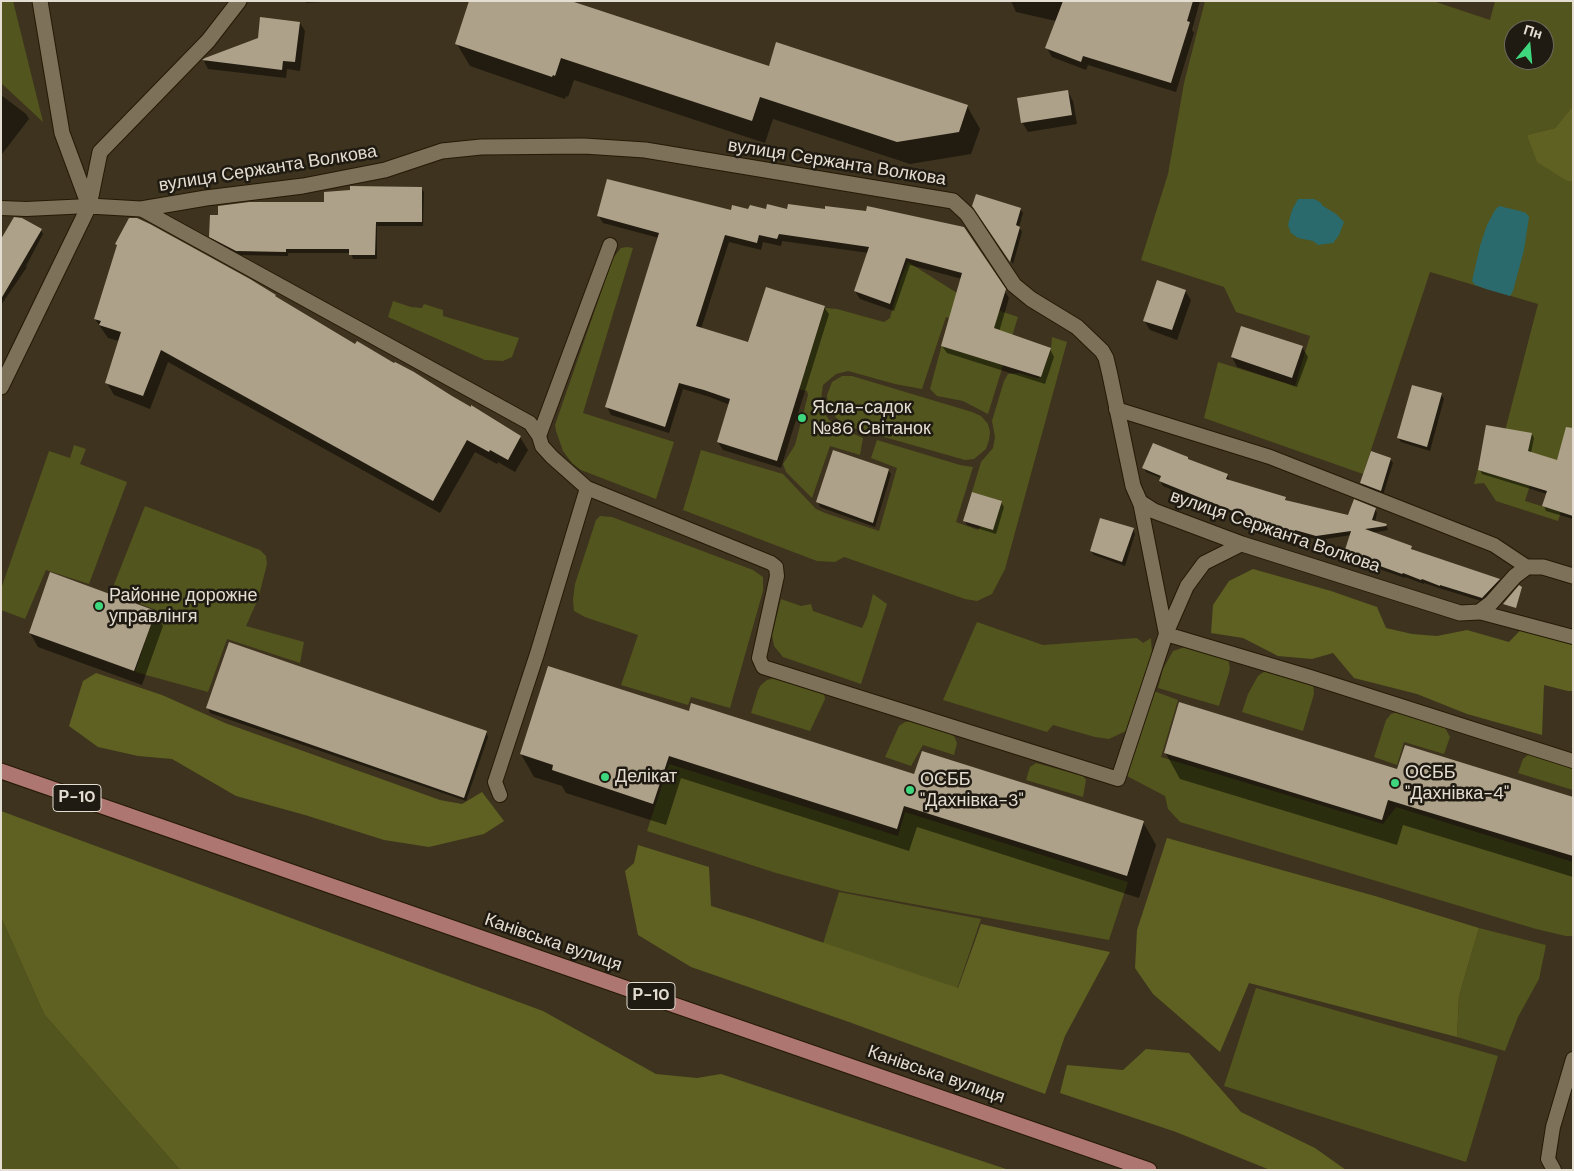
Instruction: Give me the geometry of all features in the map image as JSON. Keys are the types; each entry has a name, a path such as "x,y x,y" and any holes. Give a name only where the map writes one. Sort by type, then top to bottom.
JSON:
{"main road":[{"name":"Канівська вулиця","path":"1,772 1149,1170"}],"street":[{"path":"40,1 62,133 89,206"},
{"path":"1,388 89,206 100,152 208,41 239,1"},
{"name":"вулиця Сержанта Волкова","path":"89,206 141,209 206,198 303,186 385,170 442,151 481,147 584,146 644,150 952,201 967,214 1014,284 1031,298 1077,327 1102,351 1106,358 1133,486 1140,502 1154,511 1242,544 1460,613 1479,612"},
{"path":"1479,612 1491,603 1515,576 1527,567 1543,567 1573,576"}],"lane":[{"path":"1,208 26,209 89,206"},
{"path":"141,209 530,423 539,436 542,446 587,488 765,560 776,567 776,583 759,658 763,667 1118,778 1166,634 1187,586 1204,563 1242,544"},
{"path":"539,436 610,245"},
{"path":"1116,409 1270,457 1494,546 1527,567"},
{"path":"500,795 495,782 537,654 587,488"},
{"path":"1140,502 1166,634"},
{"path":"1479,612 1573,637"},
{"path":"1166,634 1310,677 1573,761"},
{"path":"1554,1170 1548,1160 1553,1126 1573,1059"}],"green space":[{"path":"1,1 13,1 43,122 1,83"},
{"path":"1205,1 1433,1 1490,20 1495,1 1573,1 1573,106 1555,128 1527,135 1567,181 1573,181 1573,465 1530,485 1525,501 1561,512 1558,521 1496,501 1484,483 1474,484 1480,461 1499,463 1506,427 1538,304 1430,272 1363,474 1204,418 1218,362 1295,386 1310,336 1236,312 1224,287 1141,260 1168,174 1184,83"},
{"path":"621,248 633,248 583,413 674,442 656,499 581,470 572,463 563,451 555,425 613,258"},
{"path":"908,262 968,300 1018,317 988,414 963,401 937,396 930,389 949,318 946,317 922,389 895,384 848,371 836,374 823,385 821,400 823,411 829,420 840,428 863,438 860,455 830,446 812,498 786,472 783,464 795,445 808,395 807,391 798,389 761,355 807,369 825,308 837,309 884,322 890,318 900,281"},
{"path":"393,301 411,307 422,308 424,304 443,310 443,316 519,338 512,357 503,361 485,360 388,317"},
{"path":"1052,337 1067,342 1005,569 992,594 977,601 965,599 844,557 835,562 817,561 683,510 701,450 783,474 816,509 879,531 897,468 871,458 877,440 960,465 973,467 956,522 978,530 981,526 993,530 1002,501 972,492 981,462 993,448 995,437 992,421 1004,381 1008,374 1019,373 1037,378 1041,377 1051,348"},
{"path":"842,376 852,376 981,416 988,424 990,432 986,449 974,459 965,460 849,427 839,421 828,408 827,395 832,382"},
{"path":"74,445 86,449 80,464 127,482 89,584 46,570 25,619 1,610 1,589 49,451 70,458"},
{"path":"145,506 260,550 266,556 267,564 258,599 246,626 304,642 300,663 227,639 208,692 135,672 156,610 111,592"},
{"path":"600,516 612,517 753,570 763,577 763,591 730,708 691,697 688,705 621,685 638,635 585,617 574,611 575,584 596,520"},
{"path":"873,594 887,604 861,684 783,657 774,646 772,635 781,599 801,606 811,604 813,611 862,628"},
{"path":"977,622 1043,645 1137,638 1143,643 1151,638 1152,654 1131,722 1126,731 1109,739 1053,725 1047,732 943,700"},
{"path":"1191,645 1228,658 1230,669 1219,706 1158,688 1163,669 1173,651"},
{"path":"1275,670 1313,683 1314,694 1303,731 1242,712 1248,694 1258,676 1265,671"},
{"path":"774,678 824,693 825,699 810,731 751,713 761,685 767,680"},
{"path":"1151,690 1178,700 1161,757 1383,824 1396,807 1573,862 1573,936 1536,929 1180,822 1168,809 1165,796 1127,776 1129,762"},
{"path":"1401,711 1443,724 1450,737 1444,754 1404,742 1397,765 1374,757 1386,720 1391,714"},
{"path":"912,721 954,736 957,743 954,755 923,745 911,766 885,757 899,726 905,722"},
{"path":"1530,753 1573,766 1573,790 1518,773 1523,759"},
{"path":"1036,763 1083,776 1086,780 1083,797 1026,780 1030,767"},
{"path":"669,764 898,836 905,812 1128,882 1109,940 842,891 776,873 647,831"},
{"path":"839,892 981,919 956,992 822,947"},
{"path":"1,917 44,1014 180,1170 1,1170"},
{"path":"1479,928 1546,945 1539,979 1518,1017 1505,1051 1457,1037 1459,996"},
{"path":"1256,988 1498,1056 1466,1162 1224,1086"}],"shaded area":[{"path":"1573,106 1573,181 1567,181 1537,162 1527,135 1555,128"},
{"path":"1253,569 1331,591 1377,607 1386,628 1412,634 1437,636 1467,630 1509,642 1532,618 1573,642 1573,691 1544,685 1542,735 1467,714 1417,694 1354,678 1333,653 1312,659 1278,656 1243,638 1211,633 1213,605 1229,581"},
{"path":"96,673 162,695 225,723 440,800 462,804 482,792 504,821 484,834 429,847 384,840 236,796 172,759 138,756 98,747 69,726 83,681"},
{"path":"1,811 543,1011 656,1074 697,1078 721,1074 1009,1170 180,1170 44,1014 1,917"},
{"path":"1167,838 1375,896 1479,928 1459,996 1457,1037 1249,983 1220,1052 1153,994 1135,968 1137,930"},
{"path":"638,845 709,867 711,906 958,988 981,924 1110,952 1065,1036 1045,1094 849,1022 691,967 638,935 625,871 634,863"},
{"path":"1146,1049 1189,1053 1241,1112 1315,1148 1346,1170 1270,1170 1176,1132 1060,1093 1067,1065 1123,1070"}],"water":[{"path":"1298,199 1314,199 1320,202 1344,222 1339,235 1333,243 1318,245 1313,241 1298,238 1291,233 1288,225 1292,210"},
{"path":"1499,206 1526,213 1529,217 1524,250 1510,296 1475,285 1472,281 1487,225"}],"building":[{"path":"469,1 571,1 769,66 776,42 968,105 959,132 897,142 760,97 752,121 561,58 555,76 553,75 552,77 455,44"},
{"path":"1063,1 1193,1 1187,21 1190,22 1171,83 1083,56 1081,62 1045,48"},
{"path":"260,17 300,22 295,62 283,61 282,70 202,60 258,38"},
{"path":"1068,90 1072,115 1021,123 1017,98"},
{"path":"607,179 731,210 732,205 748,209 750,205 766,209 767,204 787,209 788,204 825,209 825,206 866,211 867,206 964,227 1006,289 994,328 1051,348 1041,377 941,346 962,273 906,258 890,304 854,291 869,247 779,234 777,239 759,235 757,243 725,235 696,326 748,342 766,287 825,306 777,461 717,442 730,399 704,390 679,383 665,427 605,407 659,233 597,216"},
{"path":"350,186 422,187 422,222 376,222 375,255 349,255 349,249 286,249 286,252 236,251 209,237 210,215 218,215 218,206 249,202 324,202 324,192 350,190"},
{"path":"976,194 1021,208 1016,225 1020,227 1010,262 972,206"},
{"path":"14,217 22,218 42,229 1,299 1,239"},
{"path":"129,218 137,218 150,224 250,279 355,344 357,341 394,363 414,372 521,436 508,460 467,440 433,501 161,350 143,396 105,383 121,332 99,325 101,321 94,319 117,245 115,244"},
{"path":"1157,280 1186,290 1172,330 1143,321"},
{"path":"1241,326 1303,346 1292,378 1231,357"},
{"path":"1412,385 1442,393 1427,447 1397,438"},
{"path":"1486,425 1532,433 1528,451 1557,460 1566,427 1573,428 1573,516 1542,506 1547,491 1478,470"},
{"path":"1153,443 1228,474 1226,479 1286,497 1285,500 1348,515 1354,499 1376,508 1372,520 1387,524 1386,526 1365,529 1412,546 1411,549 1500,579 1482,598 1402,574 1344,553 1351,531 1316,536 1295,530 1294,532 1250,518 1159,481 1161,476 1142,468"},
{"path":"833,450 889,469 873,523 816,502"},
{"path":"1371,451 1391,458 1381,491 1360,483"},
{"path":"972,492 1002,501 993,530 963,521"},
{"path":"1100,518 1134,528 1122,562 1090,551"},
{"path":"50,572 156,611 134,671 29,633"},
{"path":"1519,585 1522,587 1516,608 1503,604"},
{"path":"229,642 487,731 464,798 206,708"},
{"name":"ОСББ \"Дахнівка-3\"","path":"548,666 689,711 691,703 914,774 922,751 1144,821 1127,876 904,806 897,829 669,756 653,804 552,770 553,765 520,754"},
{"name":"ОСББ \"Дахнівка-4\"","path":"1179,702 1397,769 1405,745 1573,797 1573,856 1388,800 1382,820 1164,753"}],"place":[{"name":"Ясла-садок №86 Світанок","path":"802,418"},
{"name":"Районне дорожне управлінгя","path":"99,606"},
{"name":"Делікат","path":"605,777"},
{"name":"ОСББ \"Дахнівка-4\"","path":"1395,783"},
{"name":"ОСББ \"Дахнівка-3\"","path":"910,790"}]}
